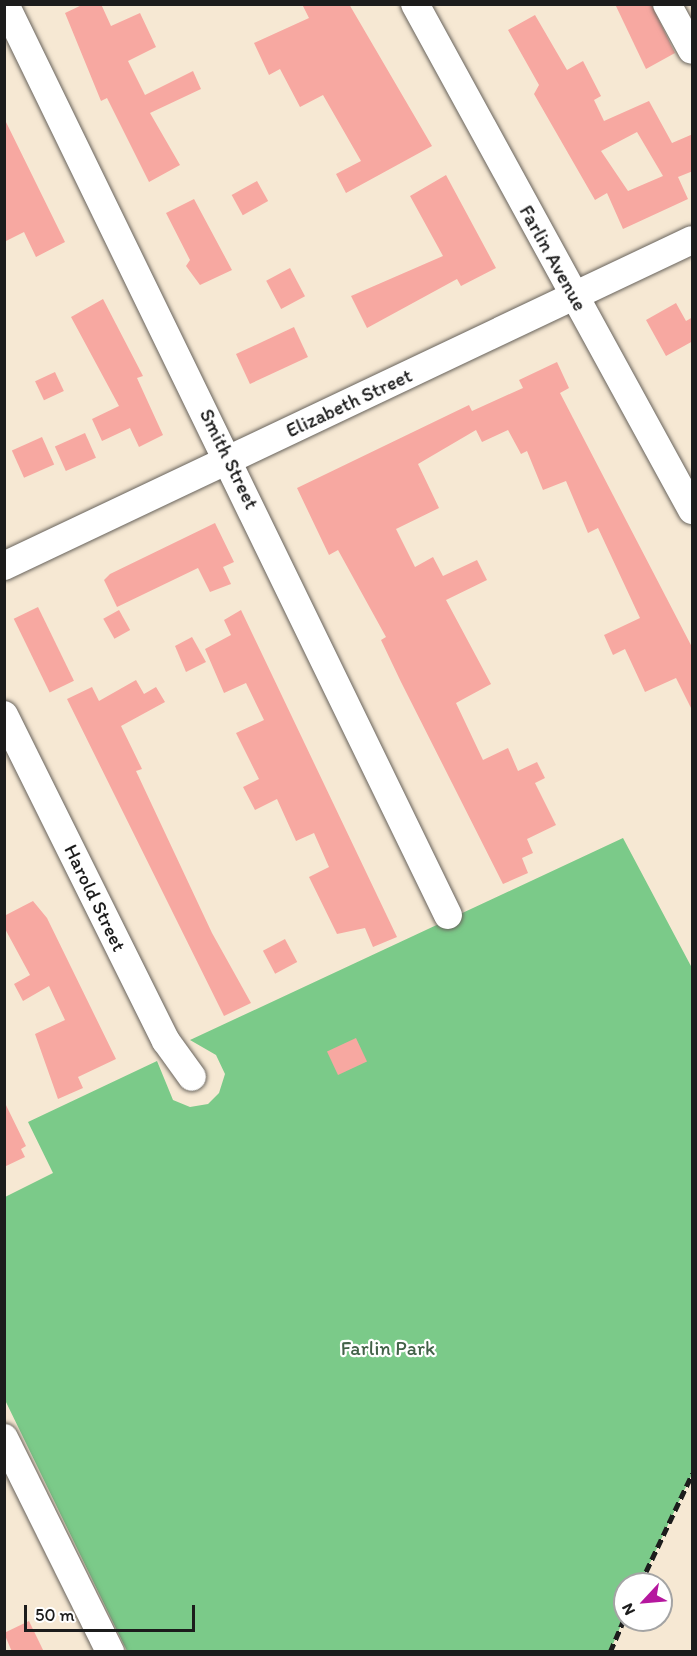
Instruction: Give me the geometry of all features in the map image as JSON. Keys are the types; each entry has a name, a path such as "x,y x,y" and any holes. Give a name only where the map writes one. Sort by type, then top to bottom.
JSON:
{"street":[{"name":"Smith Street","path":"5,4 229,459 448,915"},
{"name":"Farlin Avenue","path":"415,4 693,510"},
{"path":"667,4 693,50"},
{"name":"Elizabeth Street","path":"4,566 693,240"},
{"name":"Harold Street","path":"4,715 166,1041 192,1077"},
{"path":"4,1438 110,1652"}],"green space":[{"name":"Farlin Park","path":"623,838 692,968 692,1474 646,1572 613,1572 613,1632 618,1632 610,1651 127,1651 5,1400 5,1197 53,1173 28,1122 157,1061 173,1100 190,1107 208,1104 219,1093 225,1074 216,1055 190,1040"}],"building":[{"path":"84,4 101,4 111,26 140,13 156,47 128,61 145,95 193,71 201,89 150,113 180,165 149,182 107,98 101,101 65,13"},
{"path":"302,4 349,4 432,146 346,193 336,174 361,161 323,95 300,107 280,69 269,75 254,43 309,18"},
{"path":"615,4 651,4 675,53 646,69"},
{"path":"535,15 567,70 583,61 601,96 594,100 604,121 649,101 672,143 693,134 693,171 678,177 688,199 623,229 607,193 595,200 534,94 539,85 508,30","holes":["637,132 663,176 628,191 601,151"]},
{"path":"4,118 65,242 36,257 24,232 4,242"},
{"path":"446,175 496,268 461,286 457,279 367,328 351,296 443,256 410,196"},
{"path":"257,181 268,201 243,215 232,195"},
{"path":"194,199 232,270 200,285 186,266 190,260 166,213"},
{"path":"290,268 305,296 281,309 266,281"},
{"path":"103,299 143,376 137,378 163,435 139,447 130,428 102,441 92,419 119,406 71,317"},
{"path":"676,303 686,321 693,317 693,341 666,356 646,320"},
{"path":"294,327 308,357 250,384 236,354"},
{"path":"557,362 569,388 560,393 693,649 693,712 676,678 645,692 625,649 613,655 604,635 640,618 598,528 588,533 566,481 543,490 527,451 521,454 508,430 482,442 476,430 418,464 439,508 396,529 415,567 433,557 443,576 477,560 487,580 446,600 491,684 456,703 483,760 508,748 518,771 537,762 545,778 535,783 556,825 527,839 533,853 522,858 528,873 503,884 381,640 386,637 338,550 329,555 297,488 469,405 472,411 523,388 519,380"},
{"path":"55,372 64,391 44,400 35,381"},
{"path":"85,433 96,458 66,471 55,446"},
{"path":"42,437 54,464 24,478 12,450"},
{"path":"215,523 234,562 223,567 231,584 210,592 198,568 117,607 104,580 110,574"},
{"path":"38,607 74,681 50,693 14,619"},
{"path":"119,610 130,630 114,639 103,619"},
{"path":"241,610 397,937 373,947 365,928 337,934 309,877 329,867 314,833 296,841 277,799 255,810 243,787 259,779 236,733 264,720 246,683 224,693 205,649 231,635 224,620"},
{"path":"192,637 206,662 186,672 175,646"},
{"path":"136,680 144,694 156,687 165,702 121,726 142,769 136,771 212,933 251,1003 224,1016 67,699 92,687 99,701"},
{"path":"33,901 47,918 116,1059 78,1077 83,1088 58,1099 35,1034 65,1020 49,986 23,1001 14,984 30,975 4,927 4,916"},
{"path":"285,939 297,962 275,974 263,951"},
{"path":"356,1038 367,1062 338,1075 327,1052"},
{"path":"4,1101 26,1146 21,1149 25,1157 4,1167"},
{"path":"29,1621 44,1652 12,1652 4,1633"}],"railway":[{"path":"646,1572 692,1474"},
{"path":"610,1652 618,1632"}]}
